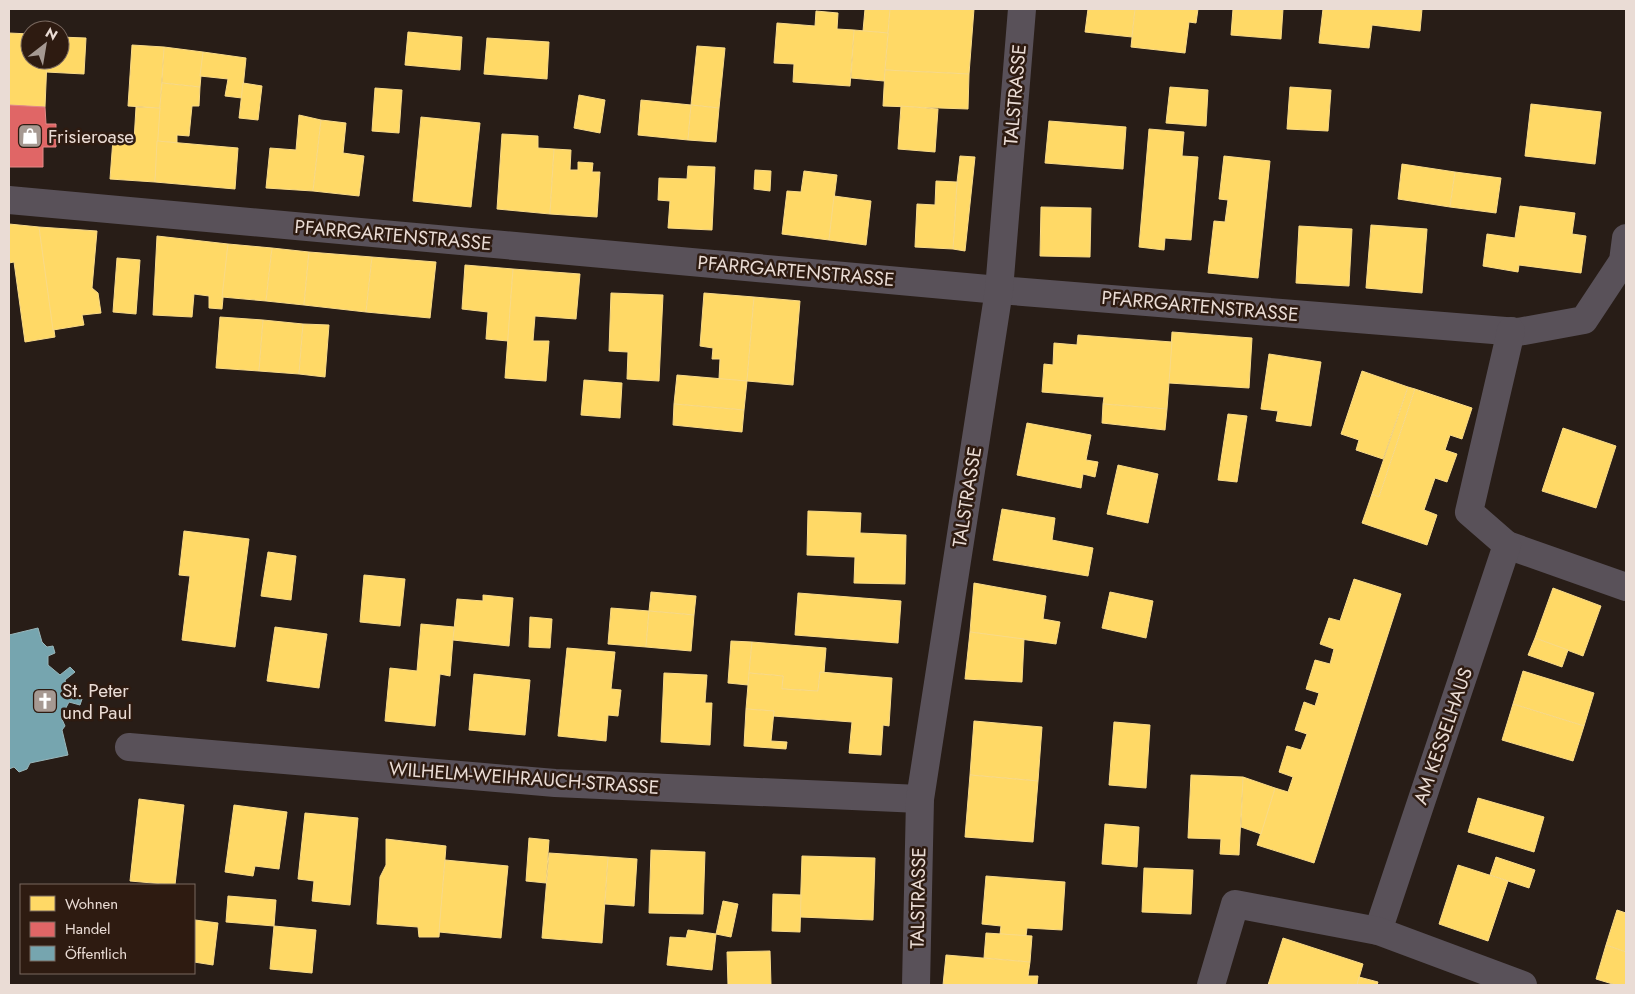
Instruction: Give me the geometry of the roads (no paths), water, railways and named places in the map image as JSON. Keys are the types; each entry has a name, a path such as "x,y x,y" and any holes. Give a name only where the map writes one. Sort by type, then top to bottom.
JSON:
{"street":[{"name":"TALSTRASSE","path":"916,985 920,799 999,290 1022,9"},
{"name":"PFARRGARTENSTRASSE","path":"9,200 999,290 1518,332 1584,320 1623,261 1626,238"},
{"path":"1511,331 1469,512 1507,545 1626,587"},
{"name":"AM KESSELHAUS","path":"1378,931 1507,545"},
{"name":"WILHELM-WEIHRAUCH-STRASSE","path":"129,747 555,783 920,799"},
{"path":"1212,985 1235,904 1378,931 1523,985"}],"place":[{"name":"Frisieroase","path":"30,136"},
{"name":"St. Peter und Paul","path":"45,701"}]}
